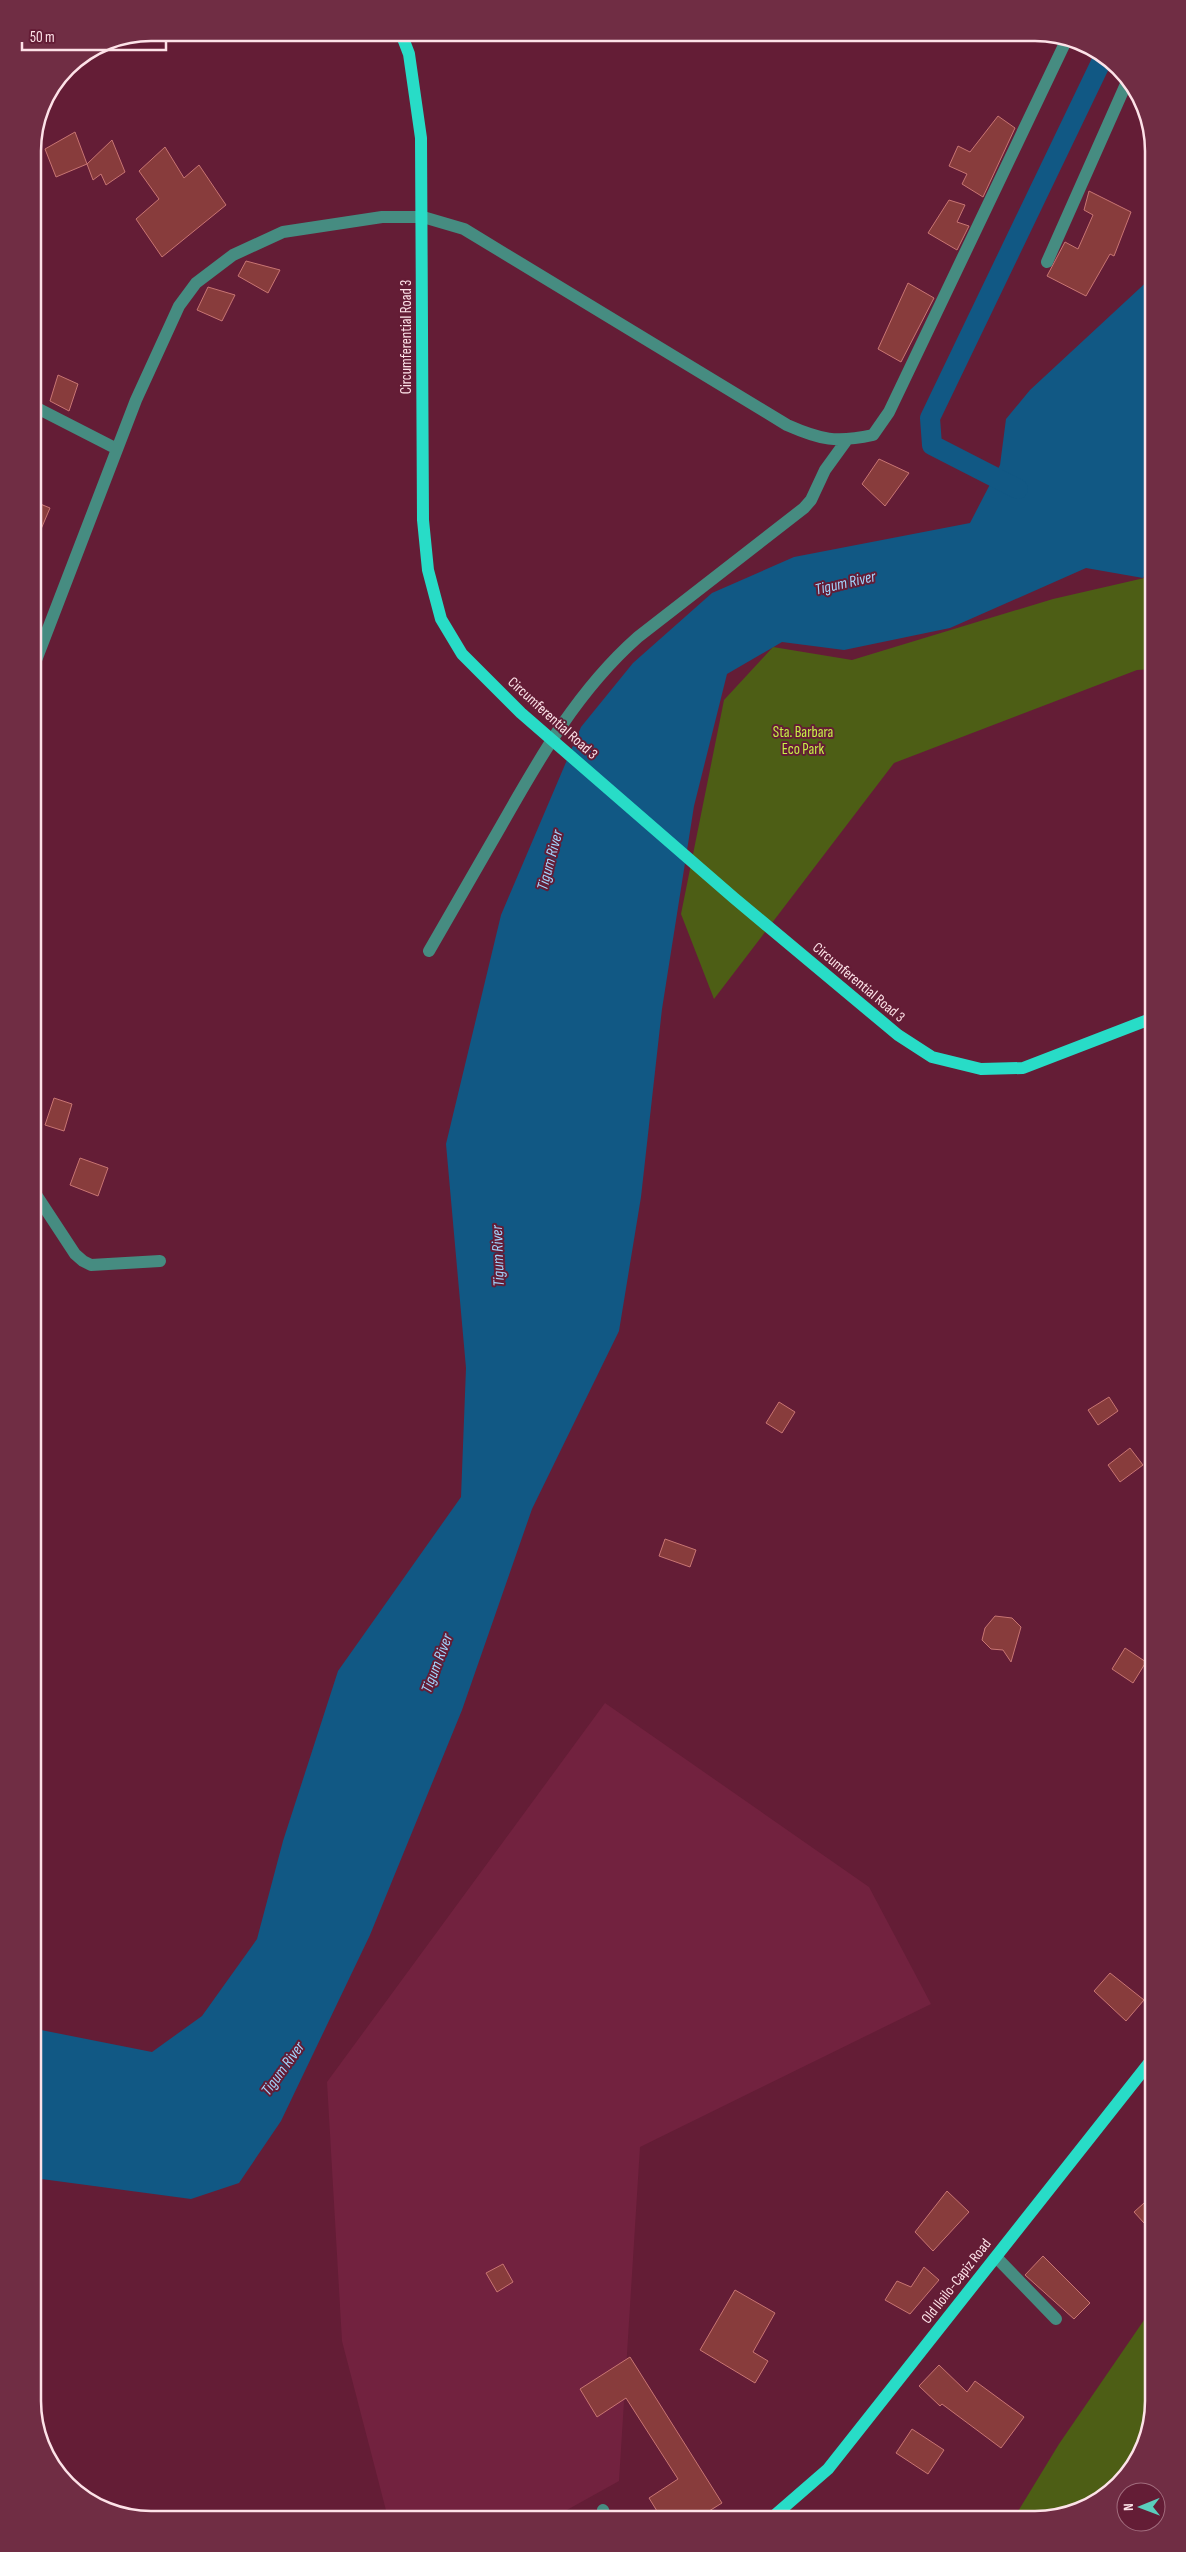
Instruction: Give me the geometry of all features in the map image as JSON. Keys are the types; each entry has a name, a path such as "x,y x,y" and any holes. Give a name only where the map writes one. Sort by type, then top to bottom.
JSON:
{"main road":[{"name":"Circumferential Road 3","path":"405,41 409,54 421,138 423,520 428,570 441,619 462,654 521,714 734,898 898,1035 932,1057 981,1069 1023,1068 1145,1021"},
{"name":"Old Iloilo-Capiz Road","path":"780,2511 828,2469 1145,2069"}],"street":[{"path":"41,647 139,391 179,306 196,283 226,260 283,232 382,216 422,217 464,229 787,425 815,437 846,441 873,435 889,412 1064,45"},
{"path":"1046,262 1124,88"},
{"path":"41,410 117,449"},
{"path":"429,951 548,743 590,686 614,658 638,637 804,508 812,500 825,470 846,441"},
{"path":"41,1202 75,1254 83,1261 91,1265 160,1262"},
{"path":"996,2257 1056,2319"}],"shaded area":[{"path":"605,1703 869,1887 931,2004 640,2147 619,2481 565,2511 386,2511 342,2341 327,2082"}],"green space":[{"name":"Sta. Barbara Eco Park","path":"1145,578 1145,670 1137,670 894,763 714,999 681,914 724,700 773,647 852,660 1053,599"},
{"path":"1145,2319 1144,2415 1139,2436 1126,2462 1102,2488 1077,2502 1056,2509 1018,2511 1059,2444"}],"water":[{"name":"Tigum River","path":"1145,283 1145,574 1143,578 1086,568 950,628 844,650 782,642 727,674 694,806 662,1009 641,1197 619,1331 532,1509 462,1710 370,1935 281,2121 239,2183 191,2199 41,2179 41,2030 152,2052 202,2016 257,1939 283,1841 338,1671 461,1497 466,1368 446,1144 501,915 581,727 633,663 712,593 794,557 970,523 1000,465 1006,419 1030,390"}],"building":[{"path":"998,116 1015,128 983,197 962,184 967,174 949,166 958,146 970,152"},
{"path":"75,132 87,164 56,177 45,149"},
{"path":"112,140 125,172 106,185 101,174 93,180 87,164"},
{"path":"165,147 184,178 199,165 226,205 162,257 136,219 159,199 139,171"},
{"path":"1089,191 1131,212 1114,256 1110,254 1086,296 1047,276 1065,242 1078,249 1093,215 1084,210"},
{"path":"949,200 965,205 957,222 969,226 957,250 928,233"},
{"path":"246,261 280,270 268,293 238,276"},
{"path":"908,283 934,298 901,362 878,349"},
{"path":"208,287 235,295 222,321 197,310"},
{"path":"58,375 78,384 69,411 50,401"},
{"path":"879,459 909,473 885,506 862,484"},
{"path":"41,504 50,508 41,529"},
{"path":"54,1098 72,1104 64,1131 45,1125"},
{"path":"80,1158 108,1168 98,1196 70,1185"},
{"path":"1109,1397 1118,1411 1098,1425 1088,1410"},
{"path":"779,1402 795,1412 782,1433 766,1423"},
{"path":"1130,1448 1143,1465 1120,1482 1108,1465"},
{"path":"665,1539 696,1550 690,1567 659,1556"},
{"path":"995,1616 1012,1618 1021,1627 1011,1662 1003,1650 991,1649 982,1640 985,1628"},
{"path":"1125,1648 1145,1661 1133,1683 1112,1669"},
{"path":"1110,1973 1144,2000 1126,2021 1094,1991"},
{"path":"947,2191 969,2212 933,2251 915,2232"},
{"path":"1145,2202 1145,2222 1144,2223 1134,2212"},
{"path":"1043,2256 1090,2303 1074,2319 1025,2275"},
{"path":"503,2264 513,2282 497,2292 486,2273"},
{"path":"924,2267 939,2280 910,2314 885,2300 897,2281 911,2287"},
{"path":"735,2290 775,2313 753,2352 768,2361 755,2383 700,2350"},
{"path":"630,2357 722,2503 709,2511 657,2511 649,2498 678,2479 626,2398 597,2417 580,2389"},
{"path":"939,2365 967,2392 975,2381 1024,2417 1001,2448 942,2404 940,2406 919,2386"},
{"path":"912,2429 944,2450 928,2474 896,2453"}],"waterway":[{"path":"1018,489 932,445 930,418 1101,63"}]}
